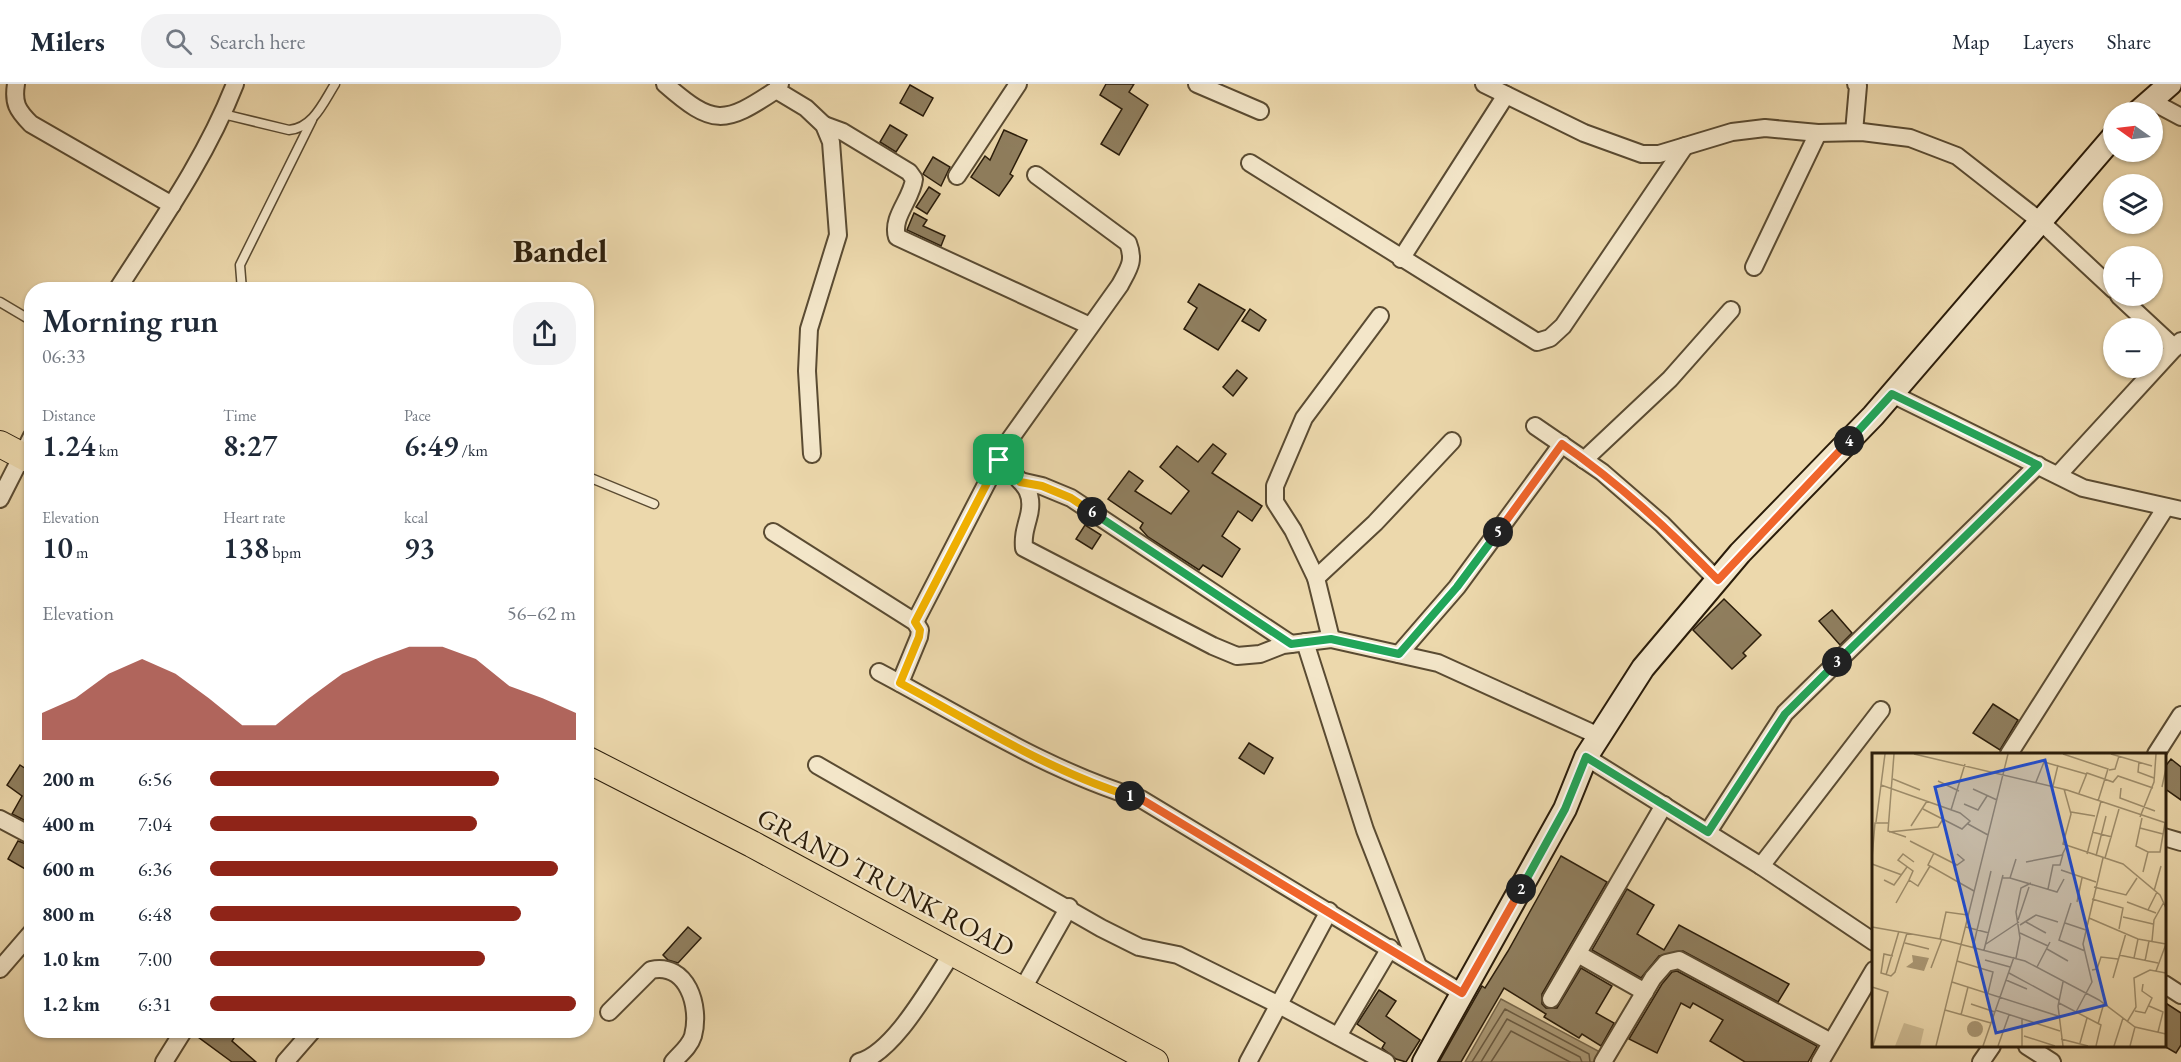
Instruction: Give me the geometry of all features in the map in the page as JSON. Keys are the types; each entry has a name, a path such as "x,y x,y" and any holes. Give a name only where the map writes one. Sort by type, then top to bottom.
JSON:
{"main road":[{"name":"GRAND TRUNK ROAD","path":"594,763 661,796 953,952 1140,1059"}],"street":[{"path":"16,84 13,100 18,111 31,124 171,205"},
{"path":"122,282 171,205 224,114 235,84"},
{"path":"665,84 696,110 720,117 741,113 778,87 824,125 843,132 909,172 914,179 913,188 897,221 897,237 1090,326"},
{"path":"957,176 1018,84"},
{"path":"1197,84 1260,111"},
{"path":"1484,84 1622,149 1642,154 1659,154 1732,132 1765,128 1818,133 1854,132 1910,138 1957,156 2040,221 2103,280"},
{"path":"1854,132 1858,86 1856,84"},
{"path":"2150,102 2170,84"},
{"path":"1401,259 1506,95"},
{"path":"2163,112 2181,117"},
{"path":"812,454 807,371 809,329 838,235 831,142 824,125"},
{"path":"1754,267 1818,133"},
{"path":"1250,163 1536,342 1550,338 1563,327 1685,146"},
{"path":"1424,1062 1565,809 1586,757 1643,668 1718,580 1892,394 2103,149"},
{"path":"915,622 1008,442 1120,285 1132,262 1133,255 1128,243 1035,175"},
{"path":"2058,475 2178,344 2131,306"},
{"path":"1584,460 1670,379 1731,309"},
{"path":"1331,639 1316,578 1293,530 1275,502 1275,486 1304,418 1380,316"},
{"path":"1892,394 2083,488 2174,509 2010,753"},
{"path":"1536,426 1584,460 1662,524 1718,580"},
{"path":"1316,578 1375,523 1452,441"},
{"path":"1399,654 1457,587 1562,444"},
{"path":"0,499 21,449"},
{"path":"999,460 1031,493 1032,505 1023,537 1024,548 1213,646 1237,656 1260,654 1298,643 1331,639 1438,663 1599,736"},
{"path":"1708,832 1785,714 2038,465"},
{"path":"1020,482 1042,486 1071,498 1298,643 1365,830 1418,966"},
{"path":"773,532 915,622 920,630 919,637 900,683"},
{"path":"879,672 1058,767 1102,787 1141,799 1462,993"},
{"path":"1761,866 1881,710"},
{"path":"2158,753 2181,715"},
{"path":"1586,757 1761,866 1872,941"},
{"path":"817,765 1069,907 1101,928 1139,947 1178,955 1386,1062"},
{"path":"1551,999 1664,805"},
{"path":"0,819 24,832"},
{"path":"2166,838 2181,842"},
{"path":"1022,990 1069,907"},
{"path":"1248,1062 1329,911"},
{"path":"0,969 24,941"},
{"path":"1338,1036 1390,948"},
{"path":"858,1062 870,1059 890,1043 953,952"},
{"path":"1578,954 1645,992"},
{"path":"1604,1062 1645,992 1666,963 1679,960 1831,1042"},
{"path":"609,1012 651,970 670,969 682,978 690,989 694,1024 693,1038 673,1062"},
{"path":"1820,1062 1872,973"},
{"path":"2166,985 2181,995"},
{"path":"165,1062 179,1038"},
{"path":"287,1062 307,1038"},
{"path":"1982,1062 1991,1047"},
{"path":"2029,1047 2052,1062"}],"lane":[{"path":"239,282 240,265 312,120 335,84"},
{"path":"224,114 288,130 299,129 312,120"},
{"path":"0,302 24,316"},
{"path":"594,479 654,504"}],"water":[{"path":"1501,999 1600,1052 1594,1062 1465,1062"}],"building":[{"path":"1106,84 1134,84 1129,92 1148,105 1119,155 1101,144 1122,109 1100,95"},
{"path":"910,85 933,98 923,116 900,103"},
{"path":"890,125 907,135 896,152 880,142"},
{"path":"1004,130 1027,140 1010,174 1013,176 999,196 971,177 985,156 990,160"},
{"path":"933,157 950,167 941,186 923,174"},
{"path":"929,187 940,194 927,214 916,207"},
{"path":"914,213 927,220 923,226 945,236 941,246 907,230"},
{"path":"1199,284 1245,310 1218,350 1184,329 1197,308 1188,302"},
{"path":"1250,309 1266,320 1259,331 1242,321"},
{"path":"1237,370 1247,378 1233,396 1223,387"},
{"path":"1213,444 1226,454 1212,473 1262,506 1252,521 1238,511 1222,536 1240,549 1222,577 1203,565 1199,570 1148,537 1140,528 1143,523 1108,499 1129,471 1143,481 1135,491 1171,514 1189,491 1160,467 1177,446 1198,462"},
{"path":"1085,525 1101,535 1092,549 1076,539"},
{"path":"1724,599 1761,635 1743,653 1746,656 1732,669 1693,630"},
{"path":"1832,610 1852,633 1840,645 1819,621"},
{"path":"1993,704 2018,720 2000,750 1973,733"},
{"path":"1249,743 1273,758 1264,774 1239,758"},
{"path":"2171,759 2181,767 2181,800 2166,789 2166,765"},
{"path":"20,765 24,768 24,820 12,814 22,796 7,785"},
{"path":"18,841 24,843 24,868 8,859"},
{"path":"1561,856 1607,882 1542,994 1542,1004 1546,1008 1557,1008 1581,968 1612,986 1596,1013 1614,1023 1601,1046 1582,1034 1579,1038 1544,1017 1546,1014 1504,988 1461,1062 1439,1062 1482,986 1485,988 1508,951"},
{"path":"1627,889 1654,905 1637,934 1664,950 1679,925 1789,984 1778,1002 1683,951 1659,956 1641,978 1592,950"},
{"path":"688,927 701,938 678,963 668,960 663,955"},
{"path":"1677,971 1817,1046 1808,1062 1745,1062 1710,1041 1723,1020 1693,1003 1690,1008 1681,1003 1657,1053 1629,1039 1662,984 1672,972"},
{"path":"1379,990 1396,1001 1386,1016 1420,1040 1406,1062 1396,1059 1382,1048 1385,1043 1357,1024"},
{"path":"2166,1003 2181,1013 2181,1045 2176,1053 2166,1047"},
{"path":"199,1038 234,1038 232,1041 256,1062 232,1062"}],"district":[{"name":"Bandel","path":"560,250"}],"route":[{"path":"1892,394 2038,465 1785,714 1708,832 1586,757 1565,809 1462,993 1141,799 1102,787 1058,767 900,683 919,637 920,630 915,622 999,460 1020,482 1042,486 1071,498 1291,644 1331,639 1399,654 1457,587 1562,444 1602,472 1662,524 1718,580 1740,553 1892,394"}]}
